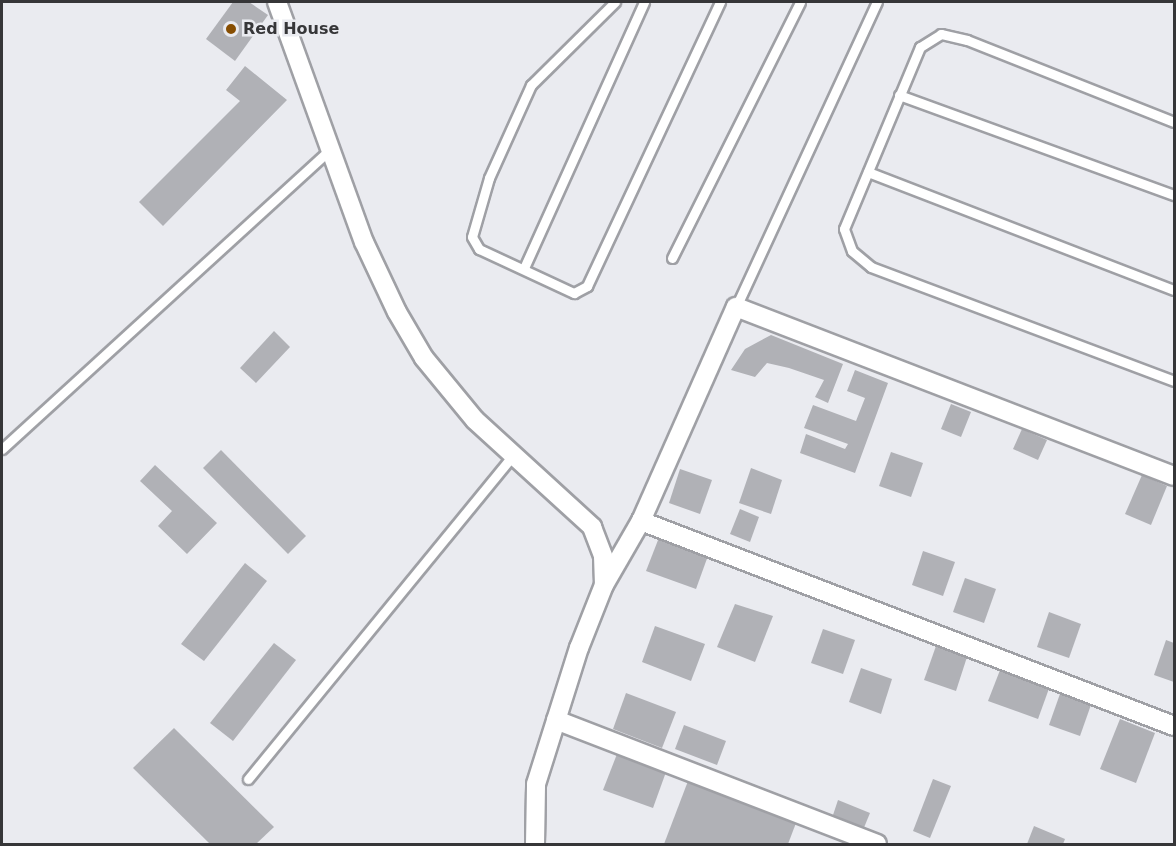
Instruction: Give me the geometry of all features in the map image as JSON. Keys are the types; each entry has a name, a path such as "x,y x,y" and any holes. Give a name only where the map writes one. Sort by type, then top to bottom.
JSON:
{"street":[{"path":"277,2 364,242 424,358 512,457 592,527 603,555 604,585"},
{"path":"535,844 536,784 604,585 641,521 736,307 1174,476"},
{"path":"641,521 1174,726"},
{"path":"556,720 877,844"}],"lane":[{"path":"615,2 531,85 489,178 473,244 574,293 587,286 720,2"},
{"path":"524,268 644,2"},
{"path":"672,258 800,2"},
{"path":"736,307 877,2"},
{"path":"1174,122 967,40 941,34 920,47 844,230 852,251 871,267 1174,381"},
{"path":"899,95 1174,195"},
{"path":"2,449 330,150"},
{"path":"868,172 1174,290"},
{"path":"248,779 512,457"}],"building":[{"path":"233,2 249,2 268,15 235,61 206,39"},
{"path":"245,66 287,100 163,226 139,202 240,101 226,90"},
{"path":"274,331 290,347 256,383 240,368"},
{"path":"771,335 843,364 828,403 815,397 824,380 789,368 767,363 755,377 731,370 745,349"},
{"path":"855,370 888,383 855,473 800,453 806,434 845,449 848,444 804,428 813,405 856,421 865,398 847,391"},
{"path":"951,404 971,412 961,437 941,429"},
{"path":"1022,429 1047,440 1038,460 1013,449"},
{"path":"221,450 306,536 288,554 203,468"},
{"path":"891,452 923,463 911,497 879,486"},
{"path":"155,465 217,523 187,554 158,526 172,511 140,481"},
{"path":"751,468 782,480 771,514 739,503"},
{"path":"680,469 712,480 700,514 669,503"},
{"path":"1142,475 1167,486 1151,525 1125,514"},
{"path":"740,509 759,517 750,542 730,534"},
{"path":"660,535 709,553 696,589 646,571"},
{"path":"923,551 955,562 943,596 912,585"},
{"path":"245,563 267,581 204,661 181,644"},
{"path":"965,578 996,589 984,623 953,612"},
{"path":"735,604 773,616 755,662 717,647"},
{"path":"1049,612 1081,624 1069,658 1037,647"},
{"path":"655,626 705,644 691,681 642,662"},
{"path":"823,629 855,640 843,674 811,663"},
{"path":"1166,640 1174,643 1174,682 1154,675"},
{"path":"274,643 296,660 233,741 210,723"},
{"path":"936,646 967,657 956,691 924,680"},
{"path":"1002,665 1051,683 1038,719 988,701"},
{"path":"861,668 892,679 881,714 849,702"},
{"path":"1061,691 1092,702 1080,736 1049,725"},
{"path":"626,693 676,712 662,748 613,729"},
{"path":"1120,719 1155,733 1136,783 1100,769"},
{"path":"684,725 726,741 717,765 675,749"},
{"path":"174,728 274,827 256,844 210,844 133,768"},
{"path":"617,754 666,772 653,808 603,790"},
{"path":"933,779 951,786 930,838 913,831"},
{"path":"688,781 796,823 788,844 664,844"},
{"path":"838,800 870,813 863,830 832,818"},
{"path":"1034,826 1065,839 1063,844 1027,844"}],"place":[{"name":"Red House","path":"231,29"}]}
